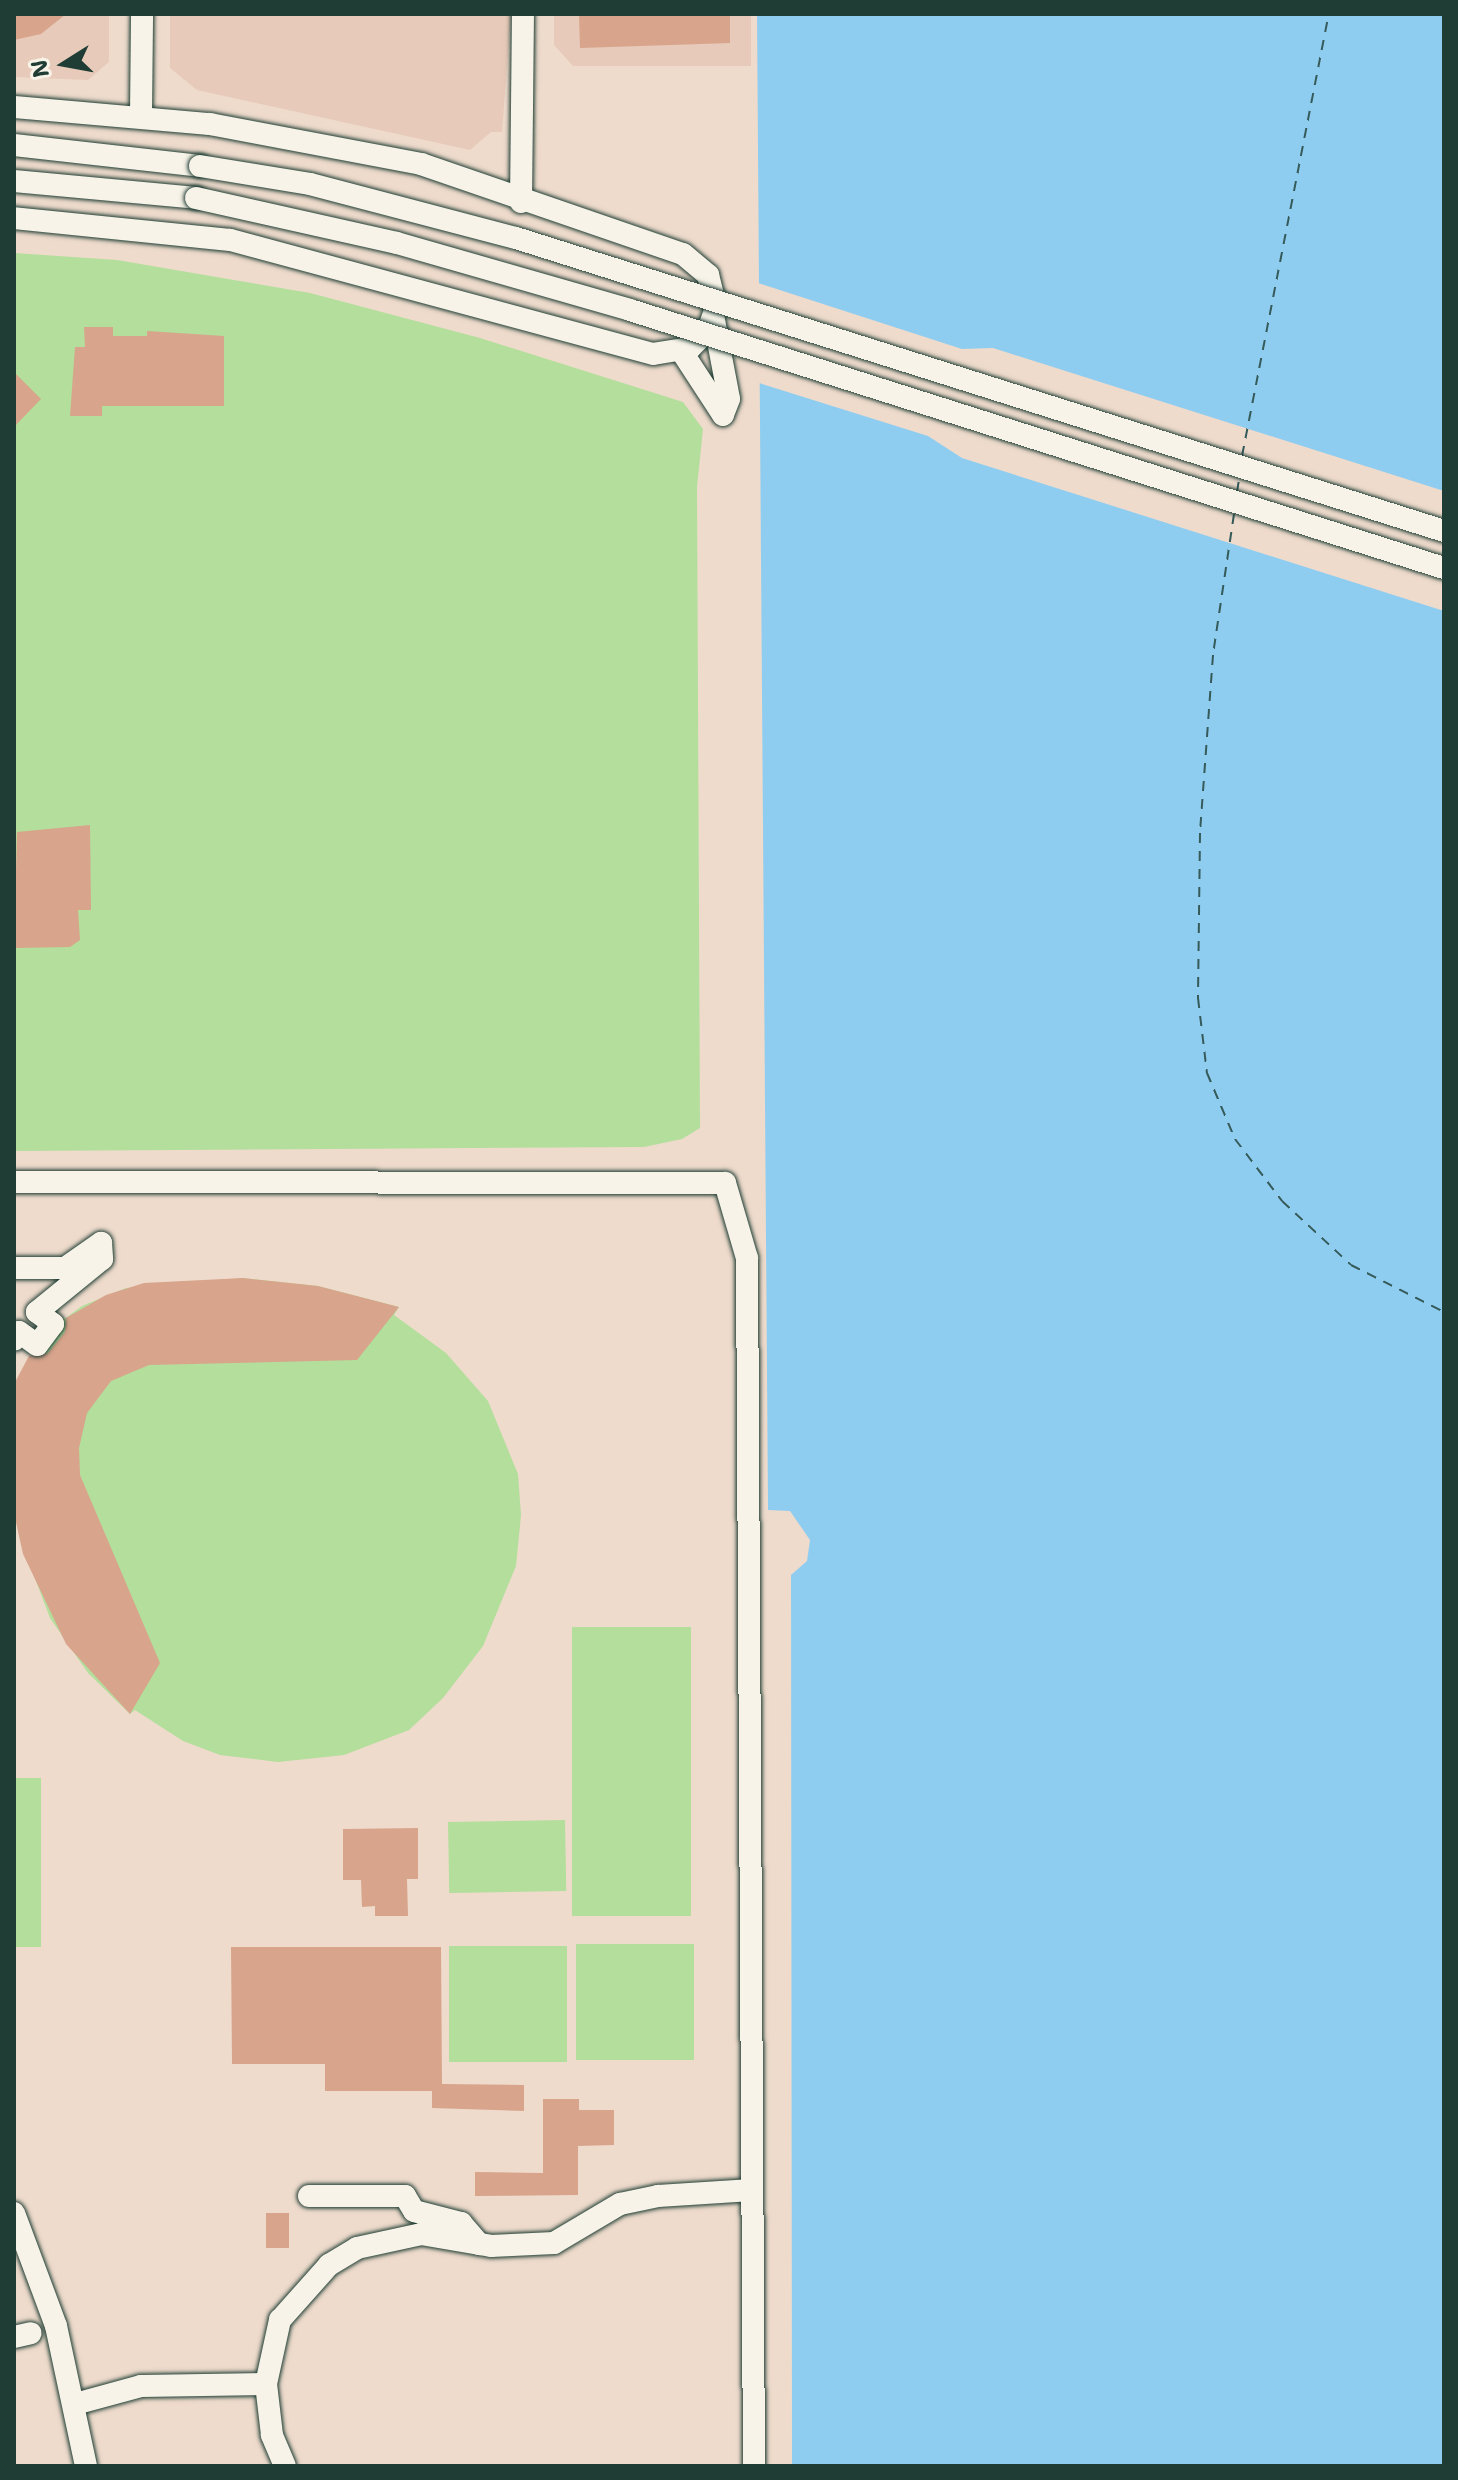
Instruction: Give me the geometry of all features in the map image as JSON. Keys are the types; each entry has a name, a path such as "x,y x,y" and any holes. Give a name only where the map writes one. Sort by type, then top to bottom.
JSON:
{"street":[{"path":"141,114 142,14"},
{"path":"521,202 523,14"},
{"path":"14,107 141,114 421,164 521,202 693,259 713,285 714,319 729,399 723,415 682,352"},
{"path":"14,145 200,166 310,184 530,242 1444,531"},
{"path":"14,181 196,198 397,243 630,310 1444,568"},
{"path":"14,218 230,240 653,354 682,352 700,340 714,319"},
{"path":"14,1182 725,1183 747,1258 754,2466"},
{"path":"14,1268 65,1268 101,1243 102,1259 37,1312 53,1324 37,1345 19,1332 14,1340"},
{"path":"285,2466 272,2435 266,2384 280,2320 329,2265 357,2248 421,2234 479,2244 554,2243 620,2204 658,2196 752,2190"},
{"path":"309,2196 405,2196 409,2208 461,2223 479,2244"},
{"path":"14,2213 44,2288 75,2404 86,2466"},
{"path":"75,2404 141,2386 266,2384"}],"shaded area":[{"path":"14,14 109,14 109,62 88,80 14,77"},
{"path":"170,14 511,14 502,132 491,132 470,150 197,90 170,68"},
{"path":"554,14 751,14 751,66 573,66 554,45"}],"green space":[{"path":"14,253 117,260 310,293 480,338 683,402 703,429 697,487 700,1128 682,1139 644,1147 14,1151"},
{"path":"243,1278 318,1286 399,1307 394,1315 446,1353 488,1401 518,1474 521,1515 516,1566 483,1646 443,1698 409,1730 344,1755 278,1762 220,1755 183,1741 135,1710 130,1714 88,1673 50,1618 19,1536 14,1384 52,1328 82,1306 126,1288"},
{"path":"572,1627 691,1627 691,1916 572,1916"},
{"path":"14,1778 41,1778 41,1947 14,1947"},
{"path":"565,1820 566,1891 449,1893 448,1822"},
{"path":"576,1944 694,1944 694,2060 576,2060"},
{"path":"449,1946 567,1946 567,2062 449,2062"}],"water":[{"path":"757,14 1444,14 1444,2466 792,2466 791,1575 807,1561 810,1540 790,1511 768,1510"}],"pier":[{"path":"755,282 962,349 993,348 1444,491 1444,611 962,458 928,436 756,382"}],"building":[{"path":"14,14 66,14 41,34 14,40"},
{"path":"579,14 730,14 730,43 580,48"},
{"path":"84,327 113,327 113,336 147,336 147,331 224,336 224,406 102,406 102,416 70,416 75,347 85,347"},
{"path":"14,372 41,399 14,427"},
{"path":"90,825 91,910 78,910 80,940 70,947 14,948 17,832"},
{"path":"243,1278 318,1286 399,1307 357,1360 149,1365 111,1381 87,1413 79,1448 80,1475 160,1663 130,1714 66,1644 23,1554 14,1513 14,1384 29,1356 48,1353 65,1332 66,1318 106,1295 144,1283"},
{"path":"418,1828 418,1879 407,1879 408,1916 375,1916 375,1906 362,1907 361,1880 343,1880 343,1829"},
{"path":"231,1947 441,1947 442,2084 524,2085 524,2111 432,2108 432,2091 325,2091 325,2064 232,2064"},
{"path":"543,2099 579,2099 579,2110 614,2110 614,2145 578,2146 578,2195 475,2196 475,2172 543,2173"},
{"path":"266,2213 289,2213 289,2248 266,2248"}],"ferry route":[{"path":"1242,456 1329,14"},
{"path":"1237,492 1239,479"},
{"path":"1234,514 1213,655 1200,833 1198,998 1207,1073 1235,1139 1282,1201 1351,1265 1444,1312"}]}
